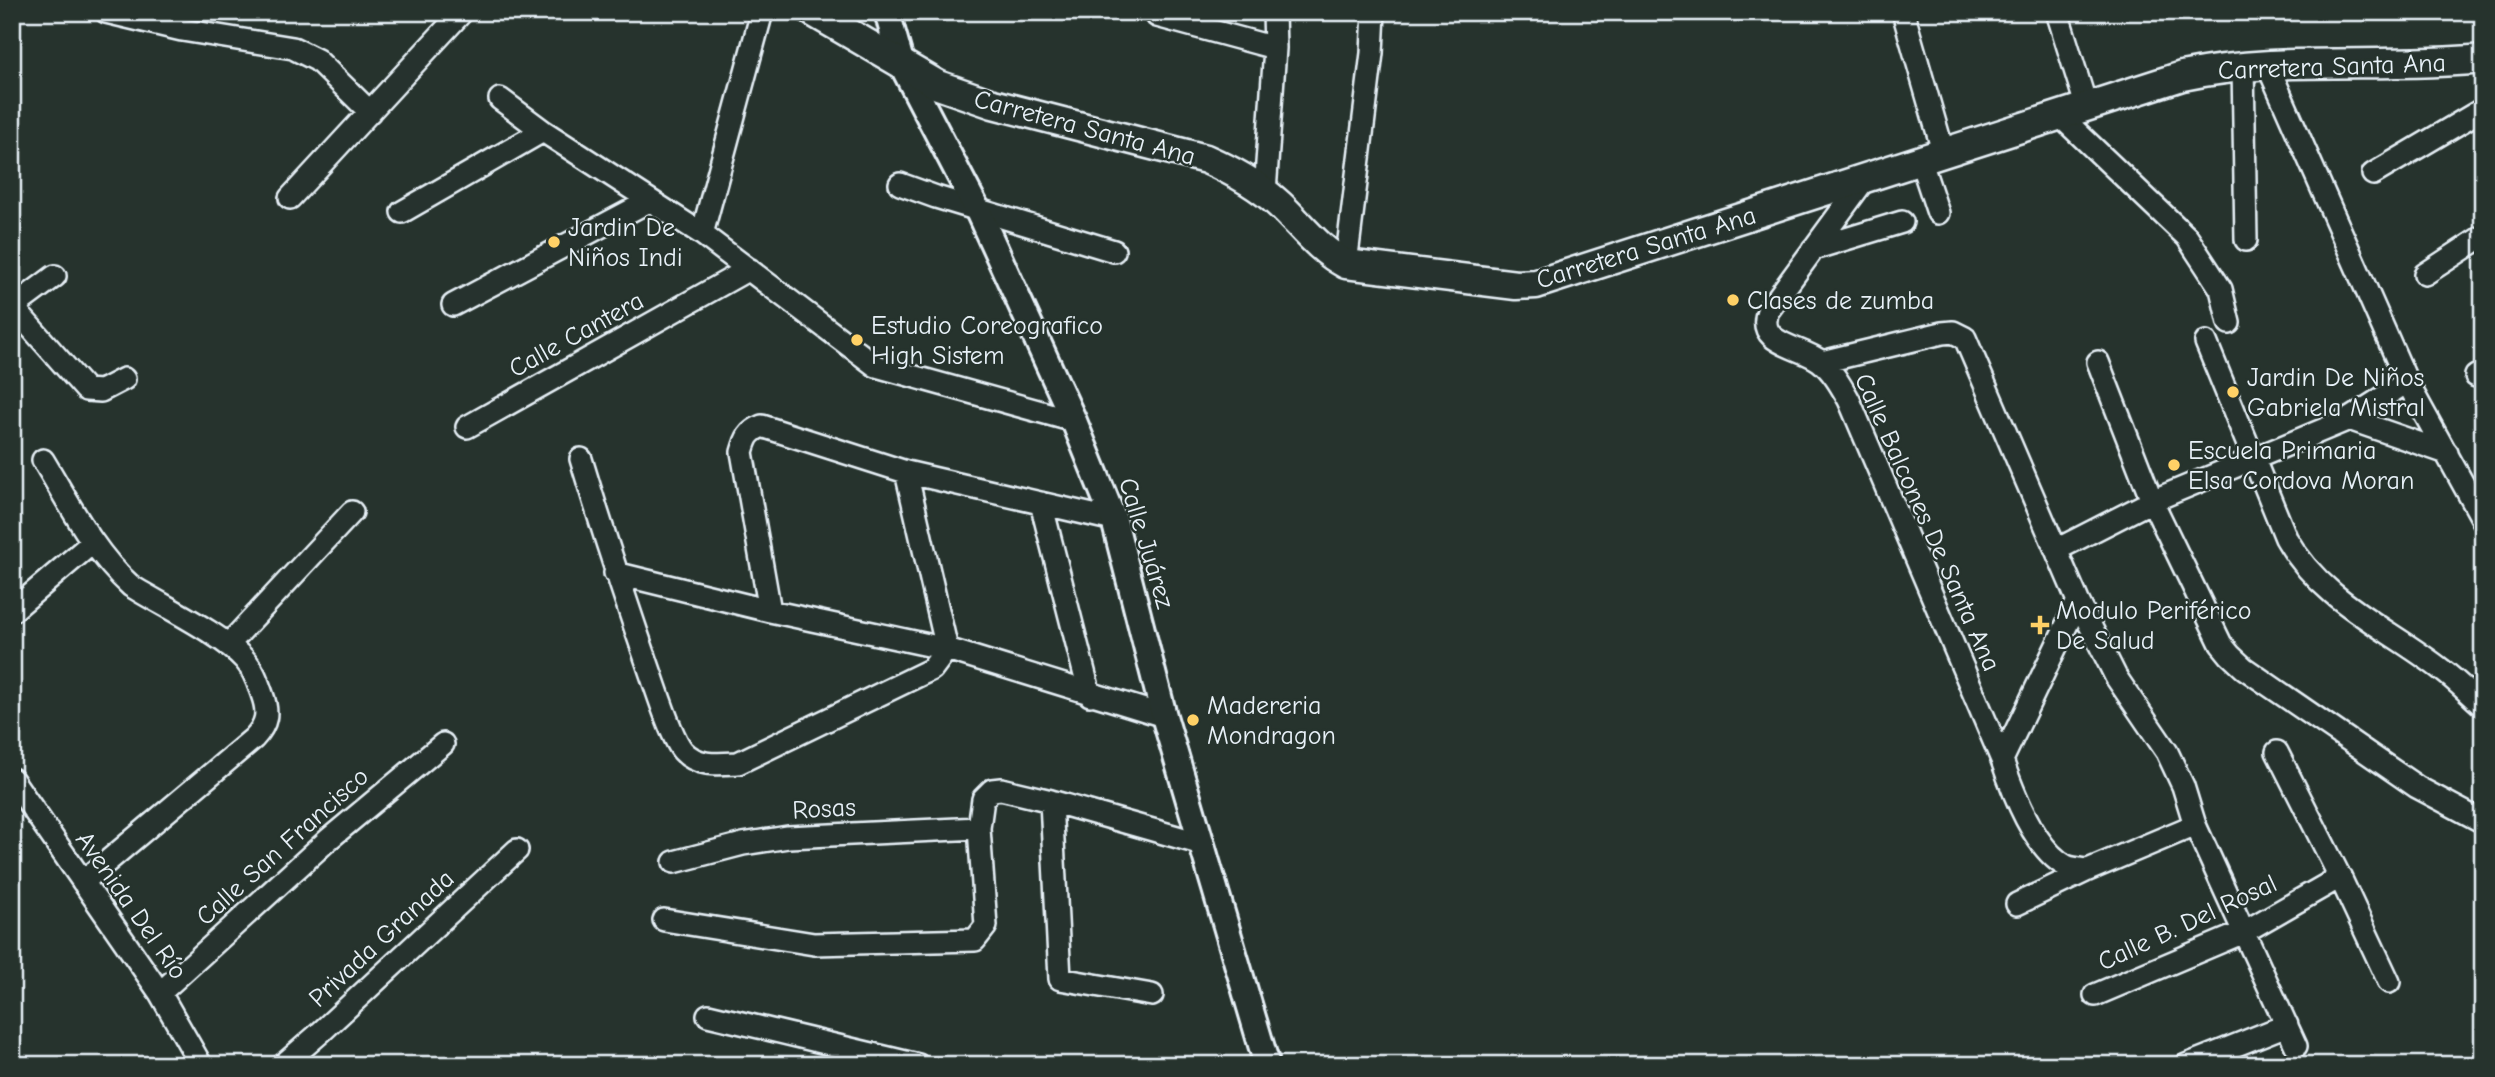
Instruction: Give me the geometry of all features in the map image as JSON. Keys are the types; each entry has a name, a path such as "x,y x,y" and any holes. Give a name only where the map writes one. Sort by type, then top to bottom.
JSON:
{"main road":[{"name":"Carretera Santa Ana","path":"813,12 938,85 993,104 1206,159 1230,170 1265,192 1329,254 1346,264 1495,284 1536,284 2182,76 2255,65 2482,61"}],"street":[{"path":"106,12 181,30 293,48 317,60 370,112"},
{"path":"290,198 462,12"},
{"path":"702,234 762,12"},
{"name":"Calle Juárez","path":"887,12 902,65 977,209 1074,421 1114,520 1164,716 1267,1065"},
{"path":"1265,192 1275,48 1274,12"},
{"path":"1346,264 1372,53 1374,12"},
{"path":"1903,12 1931,155 1938,213"},
{"path":"2057,12 2085,106"},
{"path":"1157,16 1275,48"},
{"path":"2246,240 2255,65"},
{"path":"2255,65 2407,382 2483,520"},
{"path":"500,99 543,131 702,234 876,366 1074,421"},
{"path":"2373,174 2483,109"},
{"path":"2058,114 2187,237 2221,289 2229,323"},
{"path":"402,212 543,131"},
{"name":"Calle Balcones De Santa Ana","path":"1864,180 1768,311 1765,323 1769,334 1775,340 1822,362 1837,379 1849,401 2020,809 2054,856 2067,866 2088,870"},
{"path":"900,184 1114,251"},
{"path":"453,306 649,201"},
{"path":"1813,249 1902,222"},
{"path":"2426,274 2483,236"},
{"name":"Calle Cantera","path":"467,427 749,269"},
{"path":"55,276 13,308 86,390 101,391 124,379"},
{"path":"1822,362 1942,333 1960,333 1969,343 2078,601 2116,677 2167,752 2183,786 2195,825 2296,1046"},
{"path":"2206,342 2286,538 2298,560 2315,579 2443,670 2483,706"},
{"path":"2098,362 2152,501 2221,644 2230,655 2244,668 2417,787 2483,822"},
{"path":"2056,550 2152,501 2349,419 2407,382"},
{"path":"2349,419 2447,453"},
{"path":"770,611 742,452 746,437 752,430 762,426 906,472 1114,520"},
{"path":"581,458 615,573 681,749 693,760 711,764 738,763 932,669 947,649 906,472"},
{"path":"43,460 93,542 120,576 131,586 228,645 246,661 255,675 267,706 263,729 254,738 83,882"},
{"path":"1041,503 1090,695"},
{"path":"228,645 352,512"},
{"path":"12,611 93,542"},
{"path":"615,573 770,611 947,649 1164,716"},
{"path":"2002,761 2078,601"},
{"name":"Calle San Francisco","path":"160,993 329,839 443,744"},
{"path":"2277,752 2389,982"},
{"name":"Avenida Del Río","path":"12,779 160,993 201,1065"},
{"path":"664,920 814,944 975,940 986,926 979,828 983,799 992,790 1001,789 1202,844"},
{"path":"1051,802 1060,979 1152,995"},
{"path":"2017,904 2088,870 2195,825"},
{"name":"Rosas","path":"674,862 743,844 788,837 979,828"},
{"name":"Privada Granada","path":"282,1065 517,850"},
{"name":"Calle B. Del Rosal","path":"2095,995 2244,932 2340,877"},
{"path":"708,1015 918,1065"},
{"path":"2186,1065 2287,1025"}],"place":[{"name":"Jardin De Niños Indi","path":"554,242"},
{"name":"Clases de zumba","path":"1733,300"},
{"name":"Estudio Coreografico High Sistem","path":"857,340"},
{"name":"Jardin De Niños Gabriela Mistral","path":"2233,392"},
{"name":"Escuela Primaria Elsa Cordova Moran","path":"2174,465"},
{"name":"Modulo Periférico De Salud","path":"2040,625"},
{"name":"Madereria Mondragon","path":"1193,720"}]}
